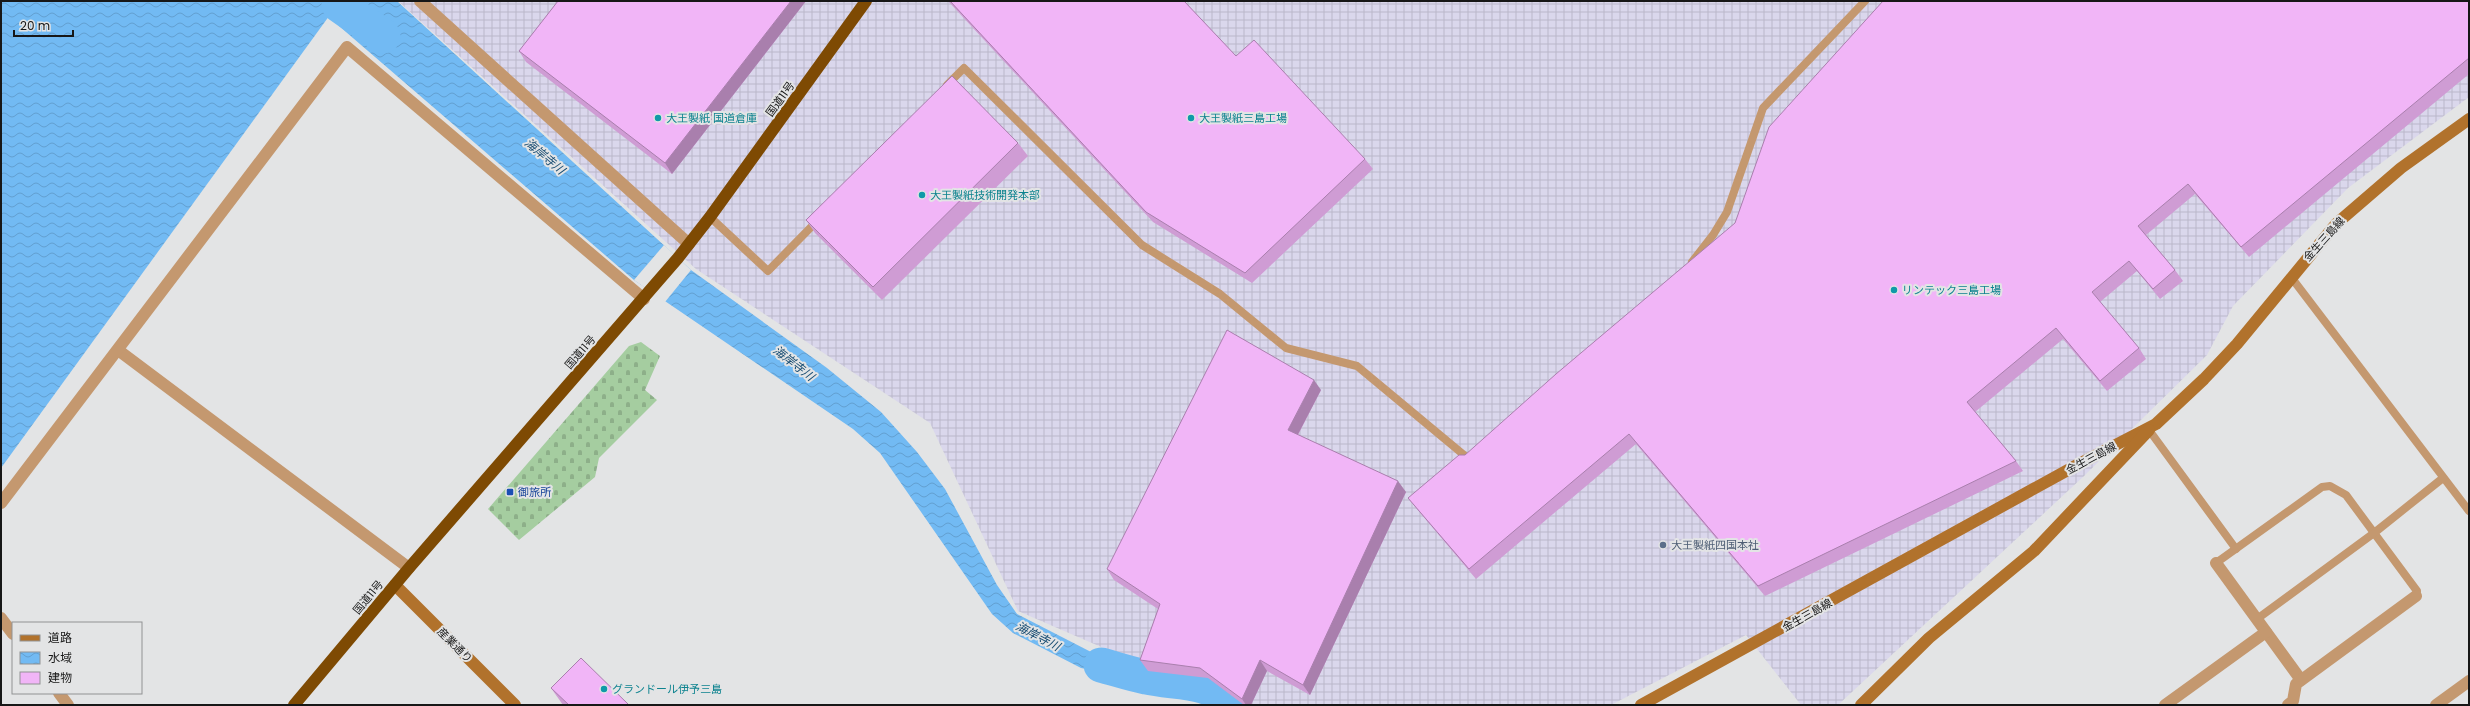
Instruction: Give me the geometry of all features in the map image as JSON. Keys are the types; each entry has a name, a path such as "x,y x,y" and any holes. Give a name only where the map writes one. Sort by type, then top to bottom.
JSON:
{"highway":[{"name":"国道11号","path":"294,705 409,568 678,258 710,217 866,1"}],"main road":[{"name":"金生三島線","path":"1641,705 2077,465 2152,427 2204,380 2237,344 2336,224 2367,195 2469,119"},
{"path":"1861,705 1929,638 2034,551 2152,427"},
{"name":"産業通り","path":"395,585 515,705"}],"street":[{"path":"420,1 689,244"},
{"path":"1,503 347,47 647,295"},
{"path":"118,350 409,568"},
{"path":"2216,563 2301,680"},
{"path":"2292,704 2296,684 2416,596"},
{"path":"1,618 12,633"},
{"path":"2165,705 2266,632"},
{"path":"2436,705 2469,681"},
{"path":"60,694 68,705"}],"lane":[{"path":"1688,266 1713,235 1727,212 1763,108 1865,1"},
{"path":"942,91 964,68 1142,245 1220,294 1286,348 1357,366 1469,461 1475,456"},
{"path":"710,217 768,271 823,215"},
{"path":"2291,277 2469,511"},
{"path":"2152,427 2236,549"},
{"path":"2257,619 2374,532 2443,478"},
{"path":"2216,563 2322,487 2330,486 2346,495 2417,591 2416,596"}],"shaded area":[{"path":"398,1 2469,1 2469,97 2348,188 2233,306 2207,355 2084,476 1838,705 1801,705 1746,635 1611,705 1235,705 1018,611 930,423 696,269"}],"green space":[{"path":"641,342 660,356 645,390 657,400 599,458 595,477 519,540 488,509 629,346"}],"water":[{"path":"1,1 340,1 1,468"},
{"path":"346,1 397,1 691,270 827,368 881,412 917,452 945,489 997,585 1017,614 1093,653 1147,663 1147,677 1145,681 1081,668 1013,633 992,614 880,453 853,429 634,280 339,26"}],"pier":[{"path":"664,245 691,270 665,302 634,280"}],"building":[{"name":"大王製紙 国道倉庫","path":"558,1 791,1 665,163 519,51"},
{"name":"大王製紙三島工場","path":"950,1 1184,1 1236,56 1254,40 1365,159 1245,273 1146,212"},
{"name":"リンテック三島工場","path":"1883,1 2469,1 2469,58 2241,247 2188,184 2138,226 2175,270 2153,289 2129,261 2092,292 2139,348 2100,381 2056,328 1967,402 2016,461 1758,586 1629,434 1469,569 1408,498 1459,455 1465,455 1556,374 1735,223 1769,127"},
{"name":"大王製紙技術開発本部","path":"952,76 1018,143 873,287 806,220"},
{"path":"1227,330 1314,380 1288,430 1398,481 1303,685 1260,660 1242,699 1200,668 1140,660 1160,604 1107,569"},
{"path":"581,658 629,705 569,705 551,688"}],"waterway":[{"name":"海岸寺川","path":"339,5 383,36"},
{"name":"海岸寺川","path":"1101,665 1146,677 1203,686 1222,696 1231,705"}],"place":[{"name":"大王製紙 国道倉庫","path":"658,118"},
{"name":"大王製紙三島工場","path":"1191,118"},
{"name":"大王製紙技術開発本部","path":"922,195"},
{"name":"リンテック三島工場","path":"1894,290"},
{"name":"御旅所","path":"510,492"},
{"name":"大王製紙四国本社","path":"1663,545"},
{"name":"グランドール伊予三島","path":"604,689"}]}
